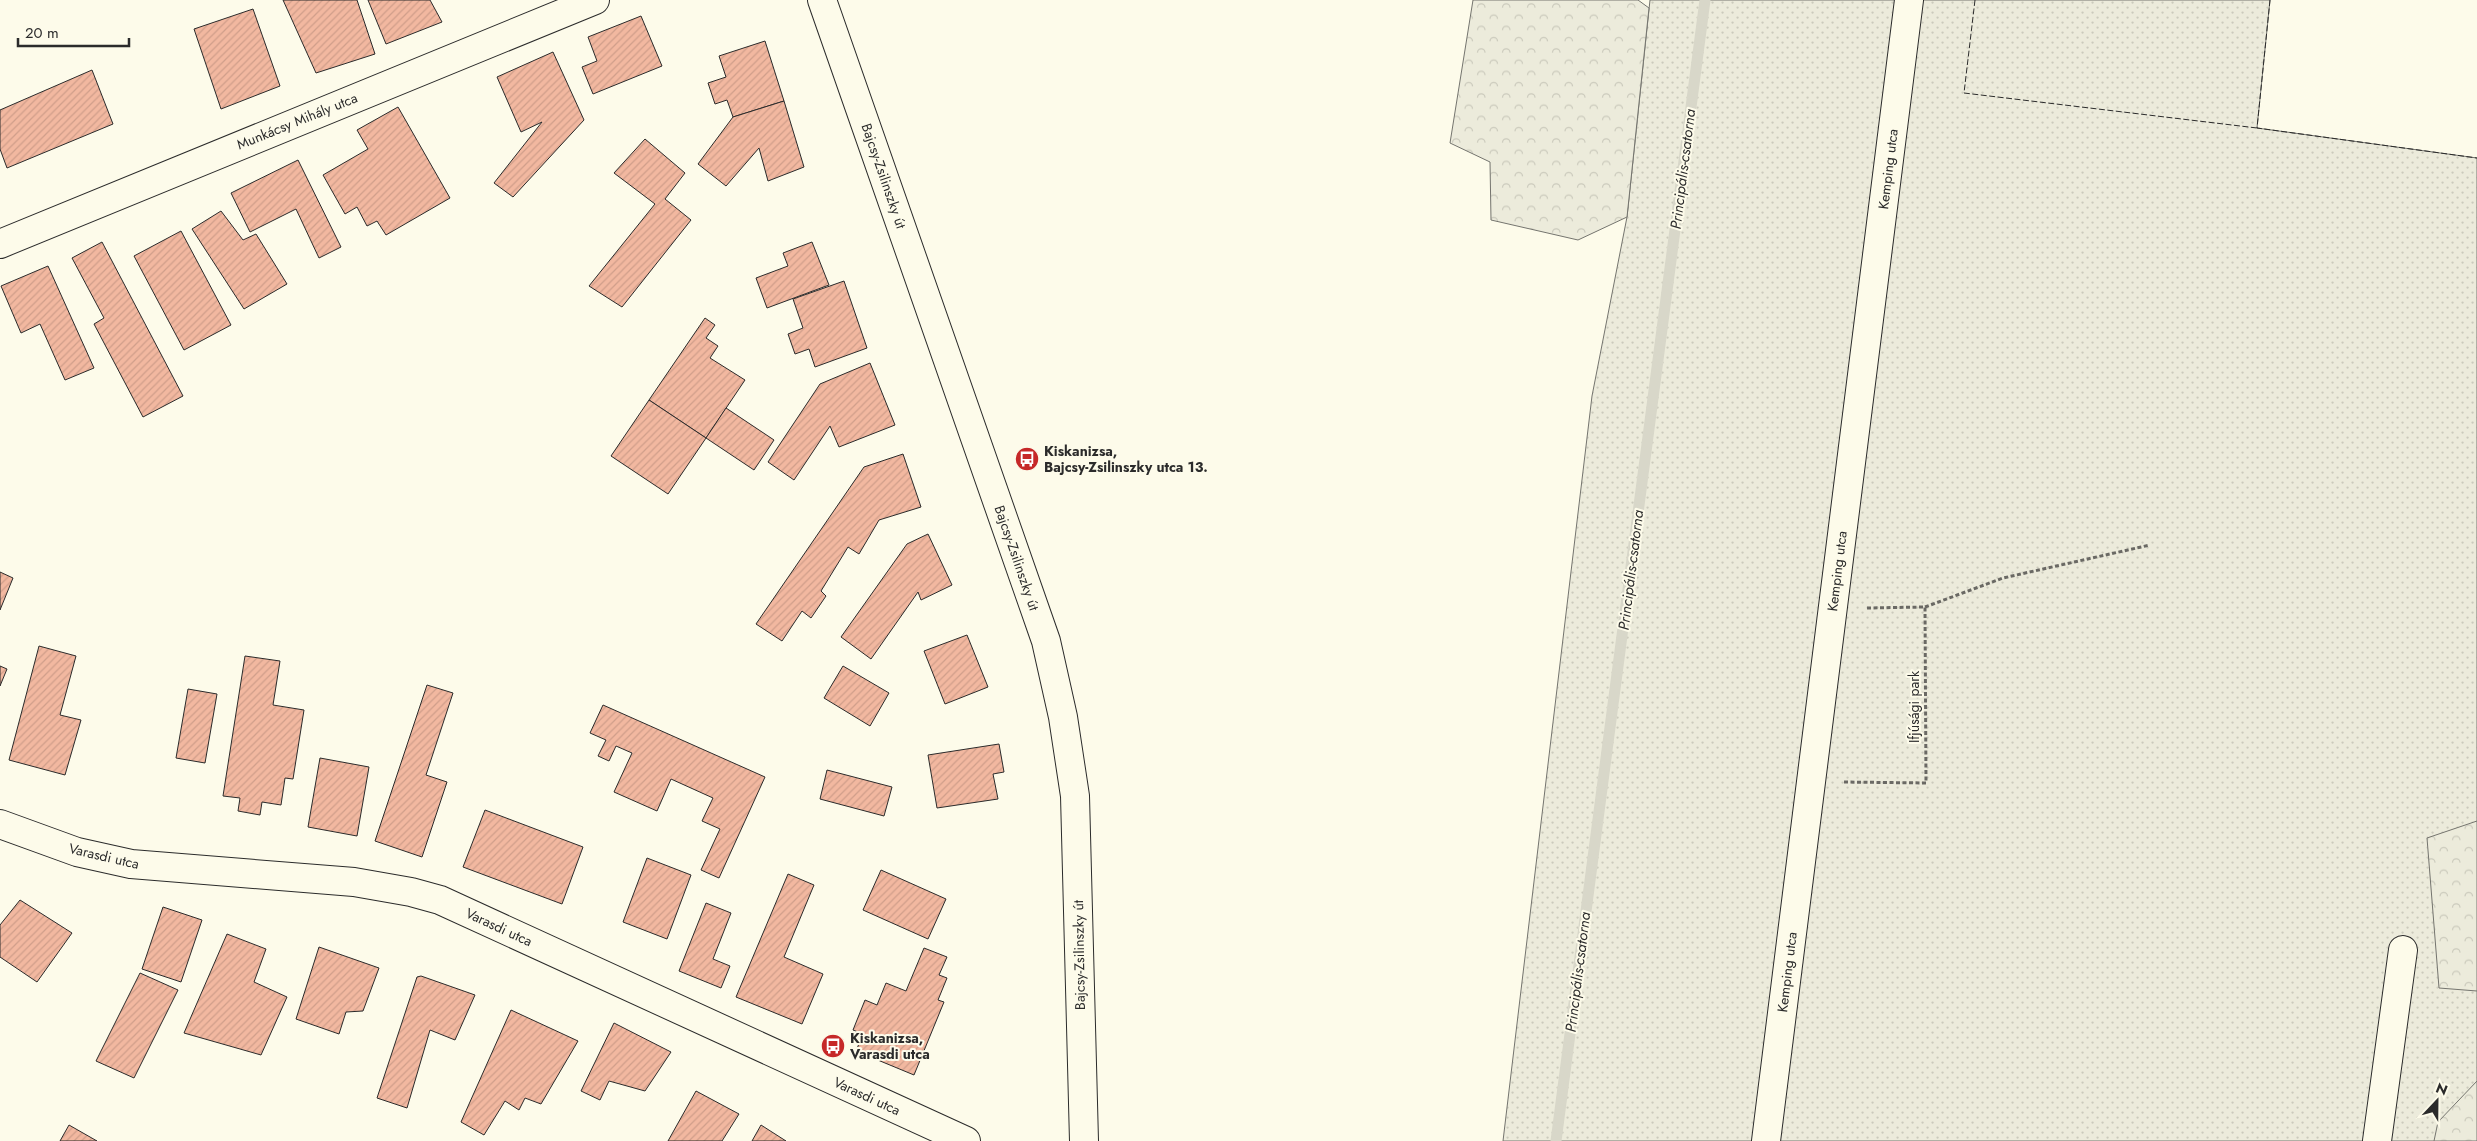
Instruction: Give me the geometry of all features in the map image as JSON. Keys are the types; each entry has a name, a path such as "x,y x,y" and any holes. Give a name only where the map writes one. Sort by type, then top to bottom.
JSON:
{"street":[{"name":"Munkácsy Mihály utca","path":"0,244 595,0"},
{"name":"Bajcsy-Zsilinszky út","path":"822,0 1048,650 1063,717 1075,796 1084,1141"},
{"name":"Kemping utca","path":"1766,1141 1909,0"},
{"name":"Varasdi utca","path":"0,824 77,852 131,864 354,882 395,888 440,900 966,1141"},
{"path":"2377,1141 2403,950"}],"path":[{"path":"1833,608 1925,607 2003,578 2150,545"},
{"name":"Ifjúsági park","path":"1810,782 1926,783 1925,607"}],"green space":[{"path":"1473,0 1638,0 1649,8 1627,217 1578,240 1491,220 1490,162 1450,143"},
{"path":"1650,0 2270,0 2257,128 2477,158 2477,1141 1503,1141 1592,396 1627,217"},
{"path":"2477,821 2477,991 2439,988 2427,838"},
{"path":"2477,1081 2477,1141 2434,1141 2438,1122"}],"building":[{"path":"283,0 357,0 375,54 316,73"},
{"path":"368,0 430,0 442,22 386,44"},
{"path":"253,9 280,86 221,109 194,29"},
{"path":"641,16 662,66 593,94 582,67 597,61 588,37"},
{"path":"765,41 784,101 733,117 727,100 715,104 708,83 726,77 719,56"},
{"path":"553,52 584,120 513,197 494,183 542,122 521,132 497,77"},
{"path":"92,70 113,124 7,168 0,149 0,110"},
{"path":"784,101 804,167 768,181 759,148 726,186 698,164 733,117"},
{"path":"398,107 450,198 386,235 377,221 367,226 357,207 345,214 323,175 368,149 357,130"},
{"path":"645,139 685,173 665,199 691,220 622,307 589,286 655,204 614,173"},
{"path":"298,160 341,247 319,258 296,209 250,232 231,193"},
{"path":"221,211 243,240 256,234 287,284 244,309 192,229"},
{"path":"181,231 231,325 184,350 134,256"},
{"path":"102,242 183,396 143,417 94,324 104,318 72,258"},
{"path":"812,242 829,285 767,308 756,278 788,266 783,253"},
{"path":"48,266 94,368 65,380 40,324 21,333 1,286"},
{"path":"844,281 867,348 815,367 809,349 795,354 788,334 803,328 793,299"},
{"path":"705,318 715,325 706,338 718,346 710,358 745,380 706,438 649,400"},
{"path":"870,363 895,425 839,447 830,426 794,480 768,462 820,384"},
{"path":"649,400 706,438 668,494 611,456"},
{"path":"726,408 774,440 754,470 706,438"},
{"path":"903,454 921,507 879,520 859,554 848,547 821,591 826,596 811,618 802,611 782,641 756,624 864,467"},
{"path":"928,534 952,585 921,600 918,592 871,659 841,637 907,544"},
{"path":"0,572 13,578 0,610"},
{"path":"967,635 988,687 945,704 924,651"},
{"path":"39,646 76,656 60,715 81,720 65,775 9,760"},
{"path":"245,656 280,661 273,705 304,710 293,779 285,778 281,805 262,802 260,815 238,811 240,798 223,796"},
{"path":"0,666 7,669 0,686"},
{"path":"843,666 889,693 870,726 824,698"},
{"path":"427,685 453,693 426,775 447,782 422,857 375,841"},
{"path":"188,689 217,694 205,763 176,758"},
{"path":"603,705 765,777 719,878 701,870 720,829 702,821 713,798 671,779 657,811 614,792 632,753 616,746 609,761 598,756 606,740 590,733"},
{"path":"999,744 1004,772 993,774 998,799 937,808 928,755"},
{"path":"320,758 369,767 357,836 308,827"},
{"path":"827,770 892,787 884,816 820,799"},
{"path":"485,810 583,847 562,904 463,867"},
{"path":"647,858 691,875 667,939 623,922"},
{"path":"881,870 946,899 928,939 863,910"},
{"path":"788,874 814,885 784,957 823,974 802,1024 736,997"},
{"path":"20,900 72,933 37,982 0,957 0,925"},
{"path":"706,903 731,913 713,959 730,966 721,988 679,971"},
{"path":"163,907 202,920 181,982 142,969"},
{"path":"227,934 266,949 254,982 287,997 261,1055 184,1033"},
{"path":"319,947 379,968 363,1011 346,1012 339,1034 296,1019"},
{"path":"924,948 947,957 939,975 947,978 938,1000 944,1002 914,1075 856,1051 863,1034 853,1030 865,1000 877,1005 886,983 906,991"},
{"path":"140,973 178,990 134,1078 96,1061"},
{"path":"421,976 475,995 455,1040 430,1030 407,1108 377,1098 417,977"},
{"path":"511,1010 578,1041 541,1104 525,1098 519,1110 505,1101 484,1135 461,1122"},
{"path":"614,1023 671,1052 645,1091 609,1081 600,1100 581,1091"},
{"path":"696,1091 739,1114 722,1141 668,1141"},
{"path":"69,1125 97,1141 60,1141"},
{"path":"761,1125 786,1141 752,1141"}],"waterway":[{"name":"Principális-csatorna","path":"1556,1141 1705,0"}],"fence":[{"path":"1975,0 1964,93 2257,128"},
{"path":"2270,0 2257,128 2477,158"}],"place":[{"name":"Kiskanizsa, Bajcsy-Zsilinszky utca 13.","path":"1027,459"},
{"name":"Kiskanizsa, Varasdi utca","path":"833,1046"}]}
